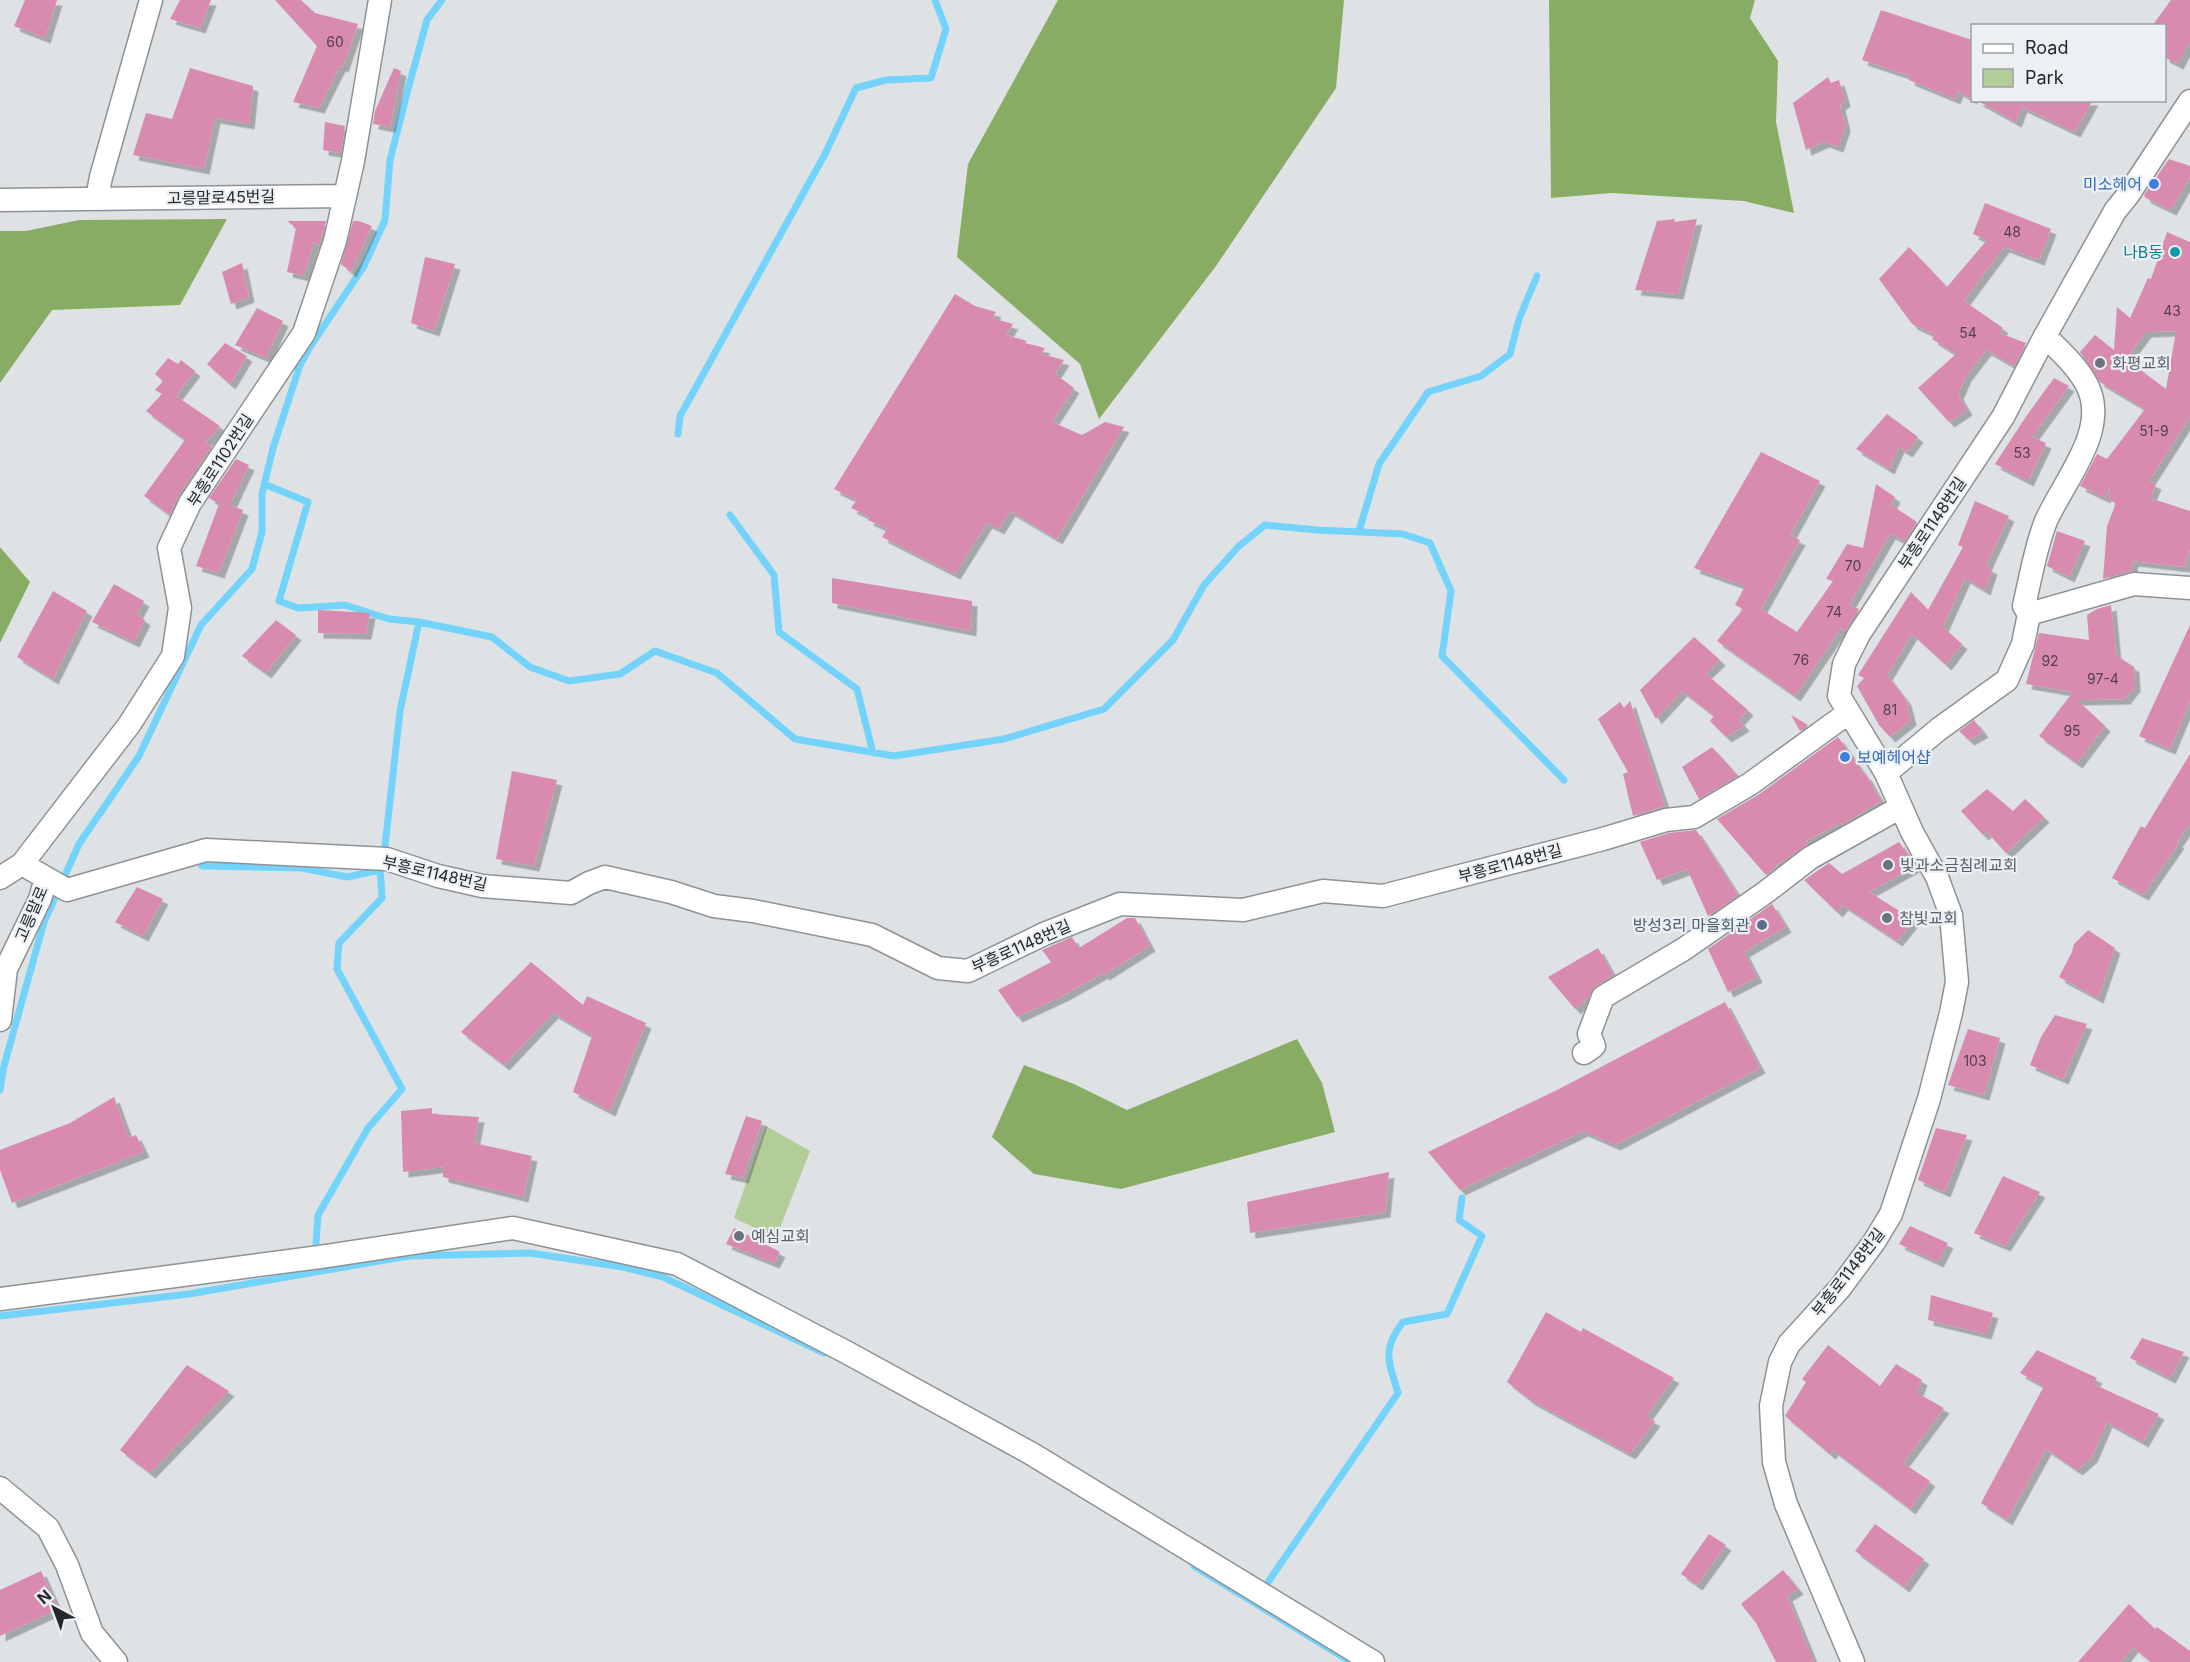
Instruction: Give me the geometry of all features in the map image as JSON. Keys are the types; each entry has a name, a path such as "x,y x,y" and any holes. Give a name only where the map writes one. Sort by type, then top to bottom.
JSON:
{"street":[{"path":"97,198 151,0"},
{"name":"부흥로1102번길","path":"0,878 22,864 129,725 173,656 180,608 169,548 190,503 304,333 335,241 380,0"},
{"name":"부흥로1148번길","path":"1853,1662 1786,1504 1774,1462 1771,1406 1780,1362 1790,1344 1839,1288 1874,1242 1891,1214 1929,1099 1952,1013 1957,982 1951,915 1937,877 1924,858 1886,773 1839,696 1844,664 1859,634 2003,417 2115,211 2190,101"},
{"name":"고릉말로45번길","path":"0,200 345,196"},
{"path":"1886,773 1939,729 2007,680 2023,644 2029,614 2024,606 2045,522 2090,437 2094,418 2087,385 2067,358 2045,336"},
{"path":"2029,614 2134,584 2190,588"},
{"name":"부흥로1148번길","path":"46,878 67,890 206,850 387,859 438,876 482,886 571,893 604,878 671,892 714,906 753,911 872,935 938,968 968,971 1044,934 1120,904 1242,910 1323,891 1383,896 1603,839 1666,820 1694,817 1750,784 1848,713"},
{"path":"1584,1053 1593,1046 1589,1034 1603,997 1684,949 1766,892 1810,858 1901,807"},
{"path":"22,864 46,878"},
{"name":"고릉말로","path":"0,1020 6,969 40,899 46,878"},
{"path":"0,1299 320,1257 513,1228 676,1264 846,1352 1032,1454 1373,1662"},
{"path":"0,1488 48,1528 67,1565 92,1633 116,1662"}],"green space":[{"path":"1058,0 1344,0 1336,88 1216,266 1099,419 1080,364 957,257 968,164"},
{"path":"1549,0 1755,0 1750,18 1778,61 1776,122 1794,213 1744,201 1611,193 1551,198"},
{"path":"227,219 180,305 52,310 0,383 0,231 26,231 79,220"},
{"path":"0,547 30,582 0,643"},
{"path":"1297,1039 1322,1083 1335,1132 1121,1189 1034,1174 992,1137 1024,1065 1074,1084 1127,1110"},
{"path":"766,1126 810,1151 776,1238 734,1218"}],"building":[{"path":"25,0 57,0 45,38 14,26"},
{"path":"180,0 211,0 200,28 170,19"},
{"path":"275,0 301,0 315,13 358,24 343,67 340,66 319,108 293,102 317,46"},
{"path":"2171,0 2190,0 2190,41 2178,64 2166,58 2166,24 2153,24"},
{"path":"1881,10 1971,40 1971,98 1958,91 1955,99 1909,80 1910,76 1862,60"},
{"path":"190,68 253,86 249,124 215,118 204,169 133,155 146,113 172,119"},
{"path":"394,68 401,71 390,127 373,124 375,111"},
{"path":"1828,77 1831,83 1839,80 1845,101 1840,105 1845,126 1838,147 1824,142 1806,150 1793,103"},
{"path":"1980,102 2092,102 2075,132 2022,107 2016,122"},
{"path":"325,122 345,126 341,153 323,150"},
{"path":"2169,159 2190,166 2190,177 2171,210 2144,195"},
{"path":"1985,203 2051,229 2039,260 2004,247 1964,301 2003,328 1999,333 2026,343 2014,366 1986,350 1966,376 1958,394 1967,410 1949,422 1918,388 1956,354 1932,339 1935,335 1912,324 1879,279 1909,247 1947,287 1987,240 1973,234"},
{"path":"1675,219 1674,222 1697,219 1678,294 1635,290 1657,221"},
{"path":"287,221 326,221 319,246 314,242 304,276 287,272 296,228"},
{"path":"353,221 372,226 351,272 341,264"},
{"path":"2167,232 2190,242 2190,417 2149,481 2156,484 2150,498 2190,511 2190,549 2185,567 2133,561 2131,571 2103,579 2107,526 2116,503 2109,500 2110,485 2105,498 2080,486 2097,454 2107,459 2145,409 2100,382 2080,352 2095,335 2114,350 2117,307 2130,318 2148,278 2151,279","holes":["2176,331 2166,389 2126,359 2146,332"]},
{"path":"425,257 455,264 434,331 411,323"},
{"path":"242,263 249,297 231,304 222,272"},
{"path":"955,294 975,306 996,312 992,318 1013,324 1006,335 1045,348 1041,354 1064,360 1055,374 1074,388 1052,422 1082,435 1105,422 1124,427 1057,539 1010,511 999,529 987,523 955,574 882,537 887,529 851,508 857,500 834,489"},
{"path":"257,308 283,321 266,358 235,345"},
{"path":"225,343 247,356 230,384 207,364"},
{"path":"168,358 178,364 181,360 195,371 176,396 220,426 205,443 212,446 179,495 170,515 144,496 185,440 146,411 162,394 155,390 163,381 155,374"},
{"path":"2054,378 2069,386 2032,437 2046,443 2028,481 1995,464"},
{"path":"1887,414 1918,437 1907,452 1899,447 1889,469 1856,449"},
{"path":"1761,452 1820,481 1790,535 1800,540 1761,609 1797,632 1833,581 1826,579 1847,544 1863,548 1876,484 1895,497 1891,505 1917,522 1905,541 1890,534 1849,605 1859,609 1858,611 1846,630 1841,628 1795,696 1717,641 1743,609 1735,605 1745,586 1694,568"},
{"path":"236,459 249,465 230,505 243,510 219,573 196,566 219,504 209,498"},
{"path":"1975,501 2009,516 1986,566 1992,569 1985,590 1965,578 1943,627 1962,644 1946,665 1912,634 1887,675 1906,700 1911,720 1890,737 1879,725 1857,686 1864,678 1858,675 1911,592 1928,610 1963,547 1958,545"},
{"path":"2057,531 2085,541 2069,577 2047,566"},
{"path":"832,578 972,601 971,631 832,603"},
{"path":"114,584 144,601 137,614 145,620 134,642 92,622"},
{"path":"53,591 87,611 53,679 17,657"},
{"path":"2111,605 2116,655 2134,667 2135,686 2125,699 2077,700 2105,726 2077,763 2039,736 2073,692 2026,684 2039,633 2089,640 2087,615"},
{"path":"318,610 370,613 366,634 318,633"},
{"path":"276,620 296,635 266,673 242,656"},
{"path":"2190,625 2190,701 2170,749 2139,736"},
{"path":"1694,637 1720,660 1706,674 1748,710 1739,720 1744,726 1726,737 1710,721 1714,716 1682,691 1656,719 1640,690"},
{"path":"1630,701 1665,806 1633,816 1623,774 1628,772 1598,719 1620,702 1624,708"},
{"path":"1791,715 1808,725 1800,731"},
{"path":"1974,720 1983,732 1969,740 1959,731"},
{"path":"1838,737 1866,775 1881,801 1842,825 1840,823 1806,841 1808,844 1783,860 1766,875 1717,819 1758,795"},
{"path":"1712,747 1738,776 1699,799 1682,767"},
{"path":"2190,754 2190,823 2143,895 2112,878 2141,826 2145,828"},
{"path":"512,771 557,780 534,866 496,859"},
{"path":"1987,789 2013,811 2025,799 2044,817 2006,853 1987,832 1983,835 1961,811"},
{"path":"1696,830 1738,895 1708,916 1687,869 1657,880 1640,842 1669,833"},
{"path":"1899,842 1916,866 1869,892 1914,920 1897,941 1843,905 1837,912 1804,880 1829,863 1842,874"},
{"path":"137,887 163,899 143,936 115,922"},
{"path":"1772,904 1786,927 1744,952 1757,977 1728,992 1708,949"},
{"path":"1127,918 1135,918 1150,946 1104,975 1103,973 1064,995 1017,1017 998,990 1051,962 1042,950 1072,937 1079,948"},
{"path":"2088,930 2115,948 2098,998 2059,977 2074,944"},
{"path":"1598,948 1613,975 1596,986 1588,998 1575,1009 1548,977"},
{"path":"531,962 583,1005 587,996 646,1023 610,1111 573,1092 592,1036 553,1013 504,1065 461,1032"},
{"path":"1725,1002 1760,1068 1615,1145 1583,1131 1460,1190 1428,1152 1559,1089"},
{"path":"2055,1015 2087,1024 2063,1079 2030,1065 2041,1037"},
{"path":"1968,1029 2000,1038 1984,1095 1948,1085"},
{"path":"114,1097 129,1138 136,1135 144,1152 12,1203 0,1170 0,1150 70,1123"},
{"path":"432,1108 432,1114 479,1117 474,1143 532,1156 523,1197 443,1177 443,1167 403,1172 401,1111"},
{"path":"746,1116 762,1121 743,1178 725,1174"},
{"path":"1936,1128 1967,1135 1945,1192 1918,1180"},
{"path":"1389,1172 1385,1212 1250,1233 1247,1202"},
{"path":"2003,1176 2040,1192 2005,1246 1974,1233"},
{"path":"1910,1226 1948,1243 1938,1262 1899,1244"},
{"name":"예심교회","path":"734,1228 780,1252 774,1263 726,1244"},
{"path":"1931,1295 1993,1313 1986,1334 1928,1320"},
{"path":"1546,1312 1581,1332 1583,1328 1674,1378 1646,1416 1655,1421 1630,1454 1530,1400 1507,1382"},
{"path":"2142,1338 2184,1352 2170,1378 2130,1358"},
{"path":"1828,1345 1880,1386 1896,1364 1922,1380 1917,1393 1944,1408 1903,1463 1930,1481 1910,1509 1833,1450 1830,1454 1785,1416 1806,1382 1802,1379"},
{"path":"2037,1350 2097,1378 2093,1384 2159,1414 2143,1442 2107,1422 2092,1457 2077,1470 2046,1449 2007,1520 1981,1503 2044,1386 2020,1373"},
{"path":"187,1365 229,1391 150,1473 120,1450"},
{"path":"1875,1524 1924,1559 1904,1587 1855,1551"},
{"path":"1709,1534 1726,1545 1697,1585 1681,1574"},
{"path":"1783,1570 1798,1589 1787,1596 1814,1662 1776,1662 1756,1623 1741,1604"},
{"path":"41,1571 58,1609 0,1636 0,1590"},
{"path":"2129,1604 2155,1629 2157,1627 2190,1651 2190,1662 2151,1662 2133,1647 2121,1662 2078,1662"}],"waterway":[{"path":"0,1090 4,1066 44,922 79,844 139,756 201,625 252,569 262,532 262,494 273,448 300,365 364,266 385,220 390,160 407,93 427,20 442,0"},
{"path":"678,434 680,416 825,154 856,88 886,80 931,78 946,29 935,0"},
{"path":"1359,531 1379,464 1428,392 1481,376 1510,354 1519,319 1537,276"},
{"path":"264,484 308,502 279,601 298,608 345,605 389,619 419,622 492,637 530,667 569,681 620,674 655,651 717,673 795,739 894,756 1004,739 1104,709 1173,640 1204,585 1238,547 1265,525 1403,534 1430,543 1451,591 1442,656 1564,780"},
{"path":"730,515 774,575 779,632 857,689 873,753"},
{"path":"385,846 400,711 419,622"},
{"path":"202,866 302,868 347,877 380,870"},
{"path":"316,1244 318,1215 368,1128 402,1089 337,969 339,943 382,898 380,866"},
{"path":"1268,1582 1398,1393 1389,1356 1389,1349 1396,1332 1403,1322 1447,1314 1482,1236 1459,1220 1462,1198"},
{"path":"0,1316 189,1294 408,1256 530,1253 623,1267 663,1277 824,1353"},
{"path":"1194,1566 1351,1662"}],"place":[{"name":"미소헤어","path":"2154,184"},
{"name":"나B동","path":"2175,252"},
{"name":"화평교회","path":"2100,363"},
{"name":"보예헤어샵","path":"1845,757"},
{"name":"빛과소금침례교회","path":"1888,865"},
{"name":"참빛교회","path":"1887,918"},
{"name":"방성3리 마을회관","path":"1762,925"},
{"name":"예심교회","path":"739,1236"}]}
